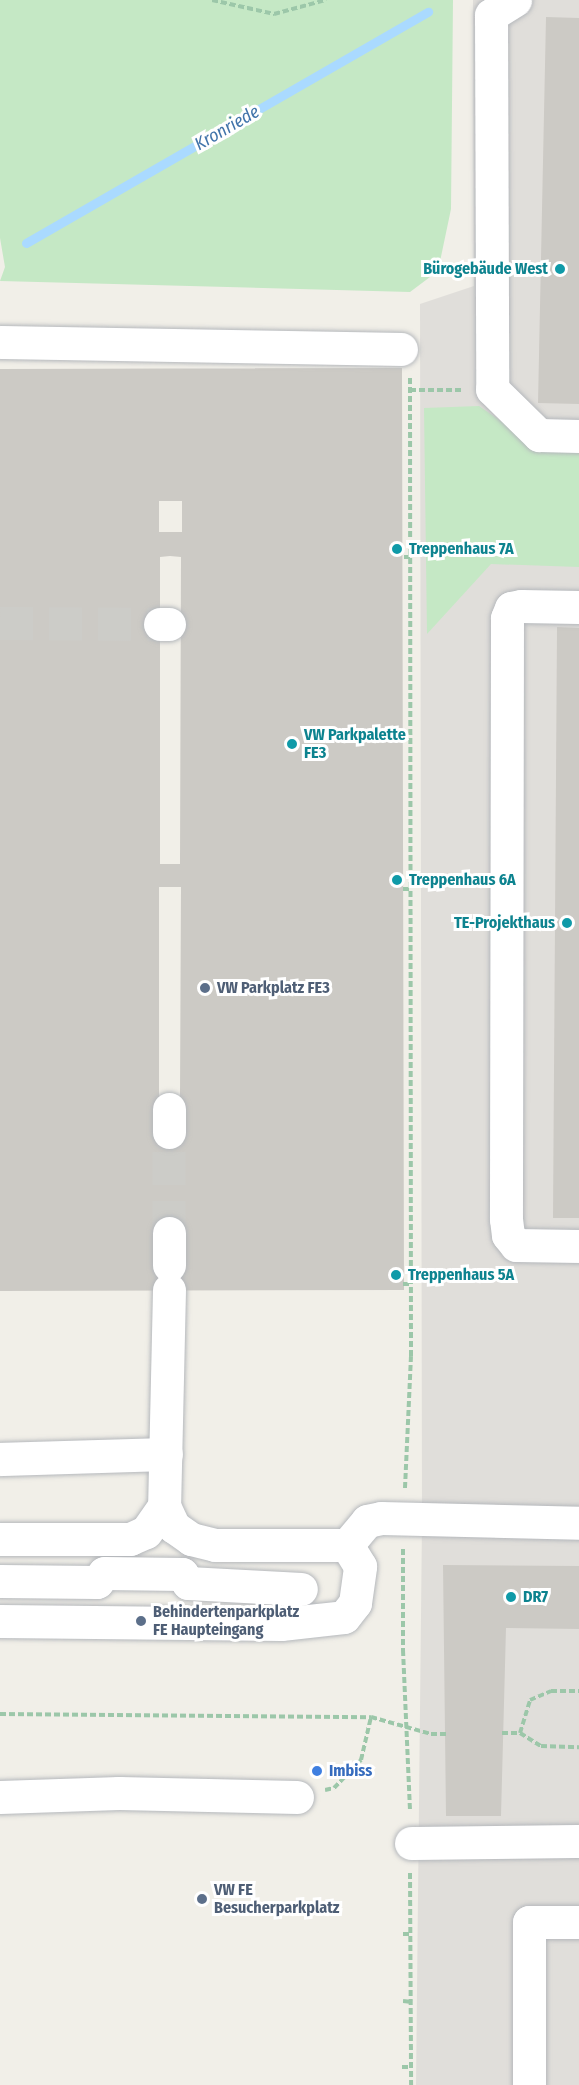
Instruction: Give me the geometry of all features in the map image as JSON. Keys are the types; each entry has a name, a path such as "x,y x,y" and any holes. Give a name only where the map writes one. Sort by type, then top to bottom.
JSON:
{"lane":[{"path":"515,0 491,15 492,389 539,435 579,436"},
{"path":"0,342 406,360"},
{"path":"579,607 521,606 511,608 507,618 506,1219 508,1235 516,1245 579,1246"},
{"path":"169,1261 164,1506 174,1527 191,1539 215,1545 347,1545"},
{"path":"0,1459 166,1454"},
{"path":"0,1539 130,1539 146,1532 164,1506"},
{"path":"347,1545 367,1521 404,1518 579,1523"},
{"path":"296,1545 304,1599 324,1621"},
{"path":"0,1621 281,1624 344,1617 356,1603 360,1566 347,1545"},
{"path":"0,1581 97,1582 104,1573 182,1574 188,1583 302,1588"},
{"path":"0,1797 119,1793 297,1797"},
{"path":"411,1843 579,1841"},
{"path":"530,2085 529,1922 579,1922"}],"path":[{"path":"212,0 274,14 326,0"},
{"path":"406,360 410,390 411,557 411,1284 404,1518 403,1650 408,1727 411,1843 411,2085"},
{"path":"410,390 492,389"},
{"path":"404,558 411,557"},
{"path":"403,889 411,889"},
{"path":"404,1284 411,1284"},
{"path":"520,1733 530,1700 551,1691 579,1691"},
{"path":"0,1714 371,1717 446,1734"},
{"path":"297,1797 334,1788 362,1760 371,1717"},
{"path":"502,1733 520,1733 541,1746 579,1747"},
{"path":"403,1934 412,1934"},
{"path":"403,2001 412,2002"},
{"path":"402,2067 411,2067"}],"shaded area":[{"path":"473,0 579,0 579,2085 416,2085 422,1522 420,304 474,286"}],"green space":[{"path":"0,0 453,0 451,209 438,271 410,292 0,281 5,267 0,238"},
{"path":"479,406 539,447 579,448 579,567 491,564 427,634 424,408"}],"building":[{"name":"Bürogebäude West","path":"546,17 579,18 579,404 538,403"},
{"name":"VW Parkplatz FE3","path":"402,368 404,1290 0,1291 0,369","holes":["159,501 182,501 182,532 159,532","160,557 181,557 180,864 160,864","159,887 181,887 180,1096 159,1096"]},
{"name":"TE-Projekthaus","path":"557,627 579,628 579,1218 553,1218"},
{"path":"443,1565 579,1566 579,1629 506,1628 501,1816 446,1816"},
{"name":"Imbiss","path":"321,1764 324,1772 312,1777 310,1770"}],"waterway":[{"name":"Kronriede","path":"26,243 428,12"}],"tunnel":[{"path":"0,623 160,624"},
{"path":"169,1132 169,1233"}],"place":[{"name":"Bürogebäude West","path":"560,269"},
{"name":"Treppenhaus 7A","path":"397,549"},
{"name":"VW Parkpalette FE3","path":"292,744"},
{"name":"Treppenhaus 6A","path":"397,880"},
{"name":"TE-Projekthaus","path":"567,923"},
{"name":"VW Parkplatz FE3","path":"205,988"},
{"name":"Treppenhaus 5A","path":"396,1275"},
{"name":"DR7","path":"511,1597"},
{"name":"Behindertenparkplatz FE Haupteingang","path":"141,1621"},
{"name":"Imbiss","path":"317,1771"},
{"name":"VW FE Besucherparkplatz","path":"202,1899"}]}
